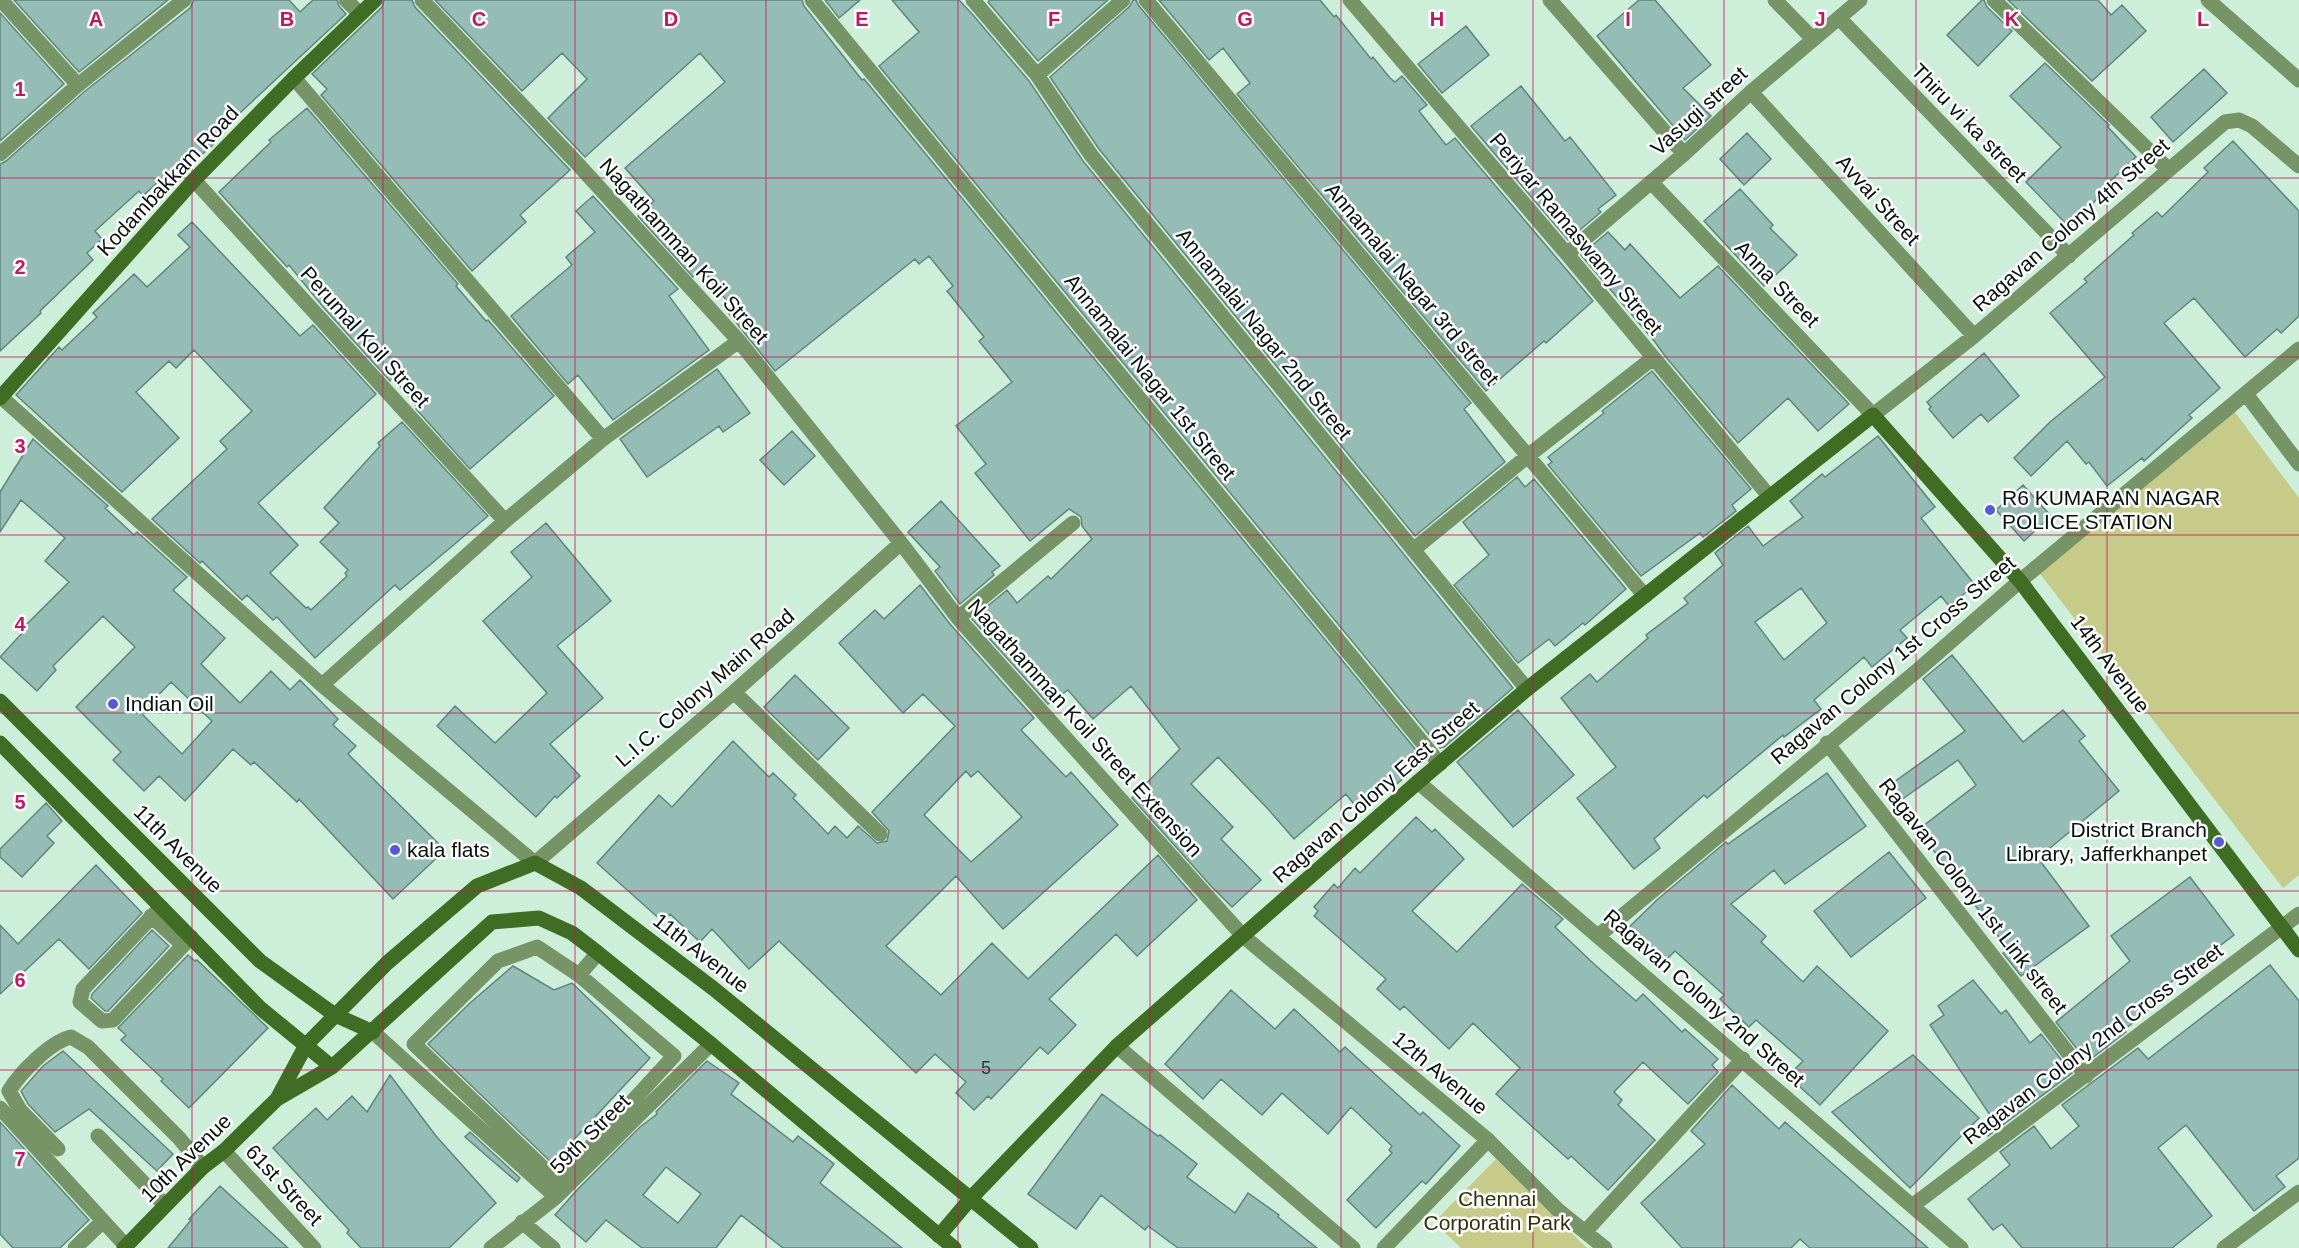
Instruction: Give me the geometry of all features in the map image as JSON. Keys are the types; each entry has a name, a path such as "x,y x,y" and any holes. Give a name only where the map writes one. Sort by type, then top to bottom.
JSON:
{"main road":[{"name":"Kodambakkam Road","path":"0,397 195,180 294,78 375,0"},
{"name":"Ragavan Colony East Street","path":"939,1236 971,1198 1117,1046 1527,689 1873,415"},
{"name":"14th Avenue","path":"1873,415 2020,581 2299,950"},
{"name":"11th Avenue","path":"0,701 260,961 335,1016 373,1032"},
{"path":"0,743 156,911 261,1008 332,1067"},
{"path":"277,1100 306,1045 387,963 477,886 534,863"},
{"name":"11th Avenue","path":"534,863 581,888 714,989 1031,1248"},
{"path":"277,1100 332,1067 492,922 539,918 572,933 598,953 711,1044 954,1248"},
{"name":"10th Avenue","path":"125,1247 203,1167 224,1151 277,1100"}],"street":[{"path":"1,0 78,85"},
{"path":"0,154 78,85 184,0"},
{"path":"346,0 360,14"},
{"name":"Nagathamman Koil Street","path":"422,0 575,161 739,341 901,543"},
{"name":"Annamalai Nagar 1st Street","path":"812,0 1440,764"},
{"name":"Annamalai Nagar 2nd Street","path":"973,0 1037,75 1091,155 1527,689"},
{"path":"1037,75 1123,0"},
{"name":"Annamalai Nagar 3rd street","path":"1146,0 1645,596"},
{"name":"Periyar Ramaswamy Street","path":"1350,0 1567,254 1769,496"},
{"path":"1550,0 1684,154"},
{"path":"1774,0 1813,39"},
{"name":"Vasugi street","path":"1567,254 1684,154 1751,92 1860,0"},
{"path":"1994,0 2168,169"},
{"path":"2208,0 2299,80"},
{"name":"Thiru vi ka street","path":"1839,18 2069,256"},
{"path":"294,78 603,439"},
{"name":"Avvai Street","path":"1751,92 1974,336"},
{"name":"Ragavan Colony 4th Street","path":"1873,415 1974,336 2225,122 2239,120 2252,126 2299,166"},
{"name":"Perumal Koil Street","path":"195,180 505,521"},
{"name":"Anna Street","path":"1651,182 1873,415"},
{"path":"322,685 505,521 603,439 739,341"},
{"name":"Ragavan Colony 1st Cross Street","path":"1598,936 2299,349"},
{"path":"1413,550 1653,358"},
{"path":"2246,394 2299,464"},
{"path":"0,397 322,685 534,863"},
{"path":"958,618 1073,524"},
{"name":"Nagathamman Koil Street Extension","path":"901,543 958,618 1243,936"},
{"name":"L.I.C. Colony Main Road","path":"534,863 734,692 901,543"},
{"path":"734,692 880,834"},
{"name":"Ragavan Colony 1st Link street","path":"1827,743 2086,1076"},
{"name":"Ragavan Colony 2nd Street","path":"1418,782 1961,1248"},
{"path":"156,911 82,989 80,1002 102,1021 113,1020 187,941"},
{"name":"Ragavan Colony 2nd Cross Street","path":"1912,1206 2299,914"},
{"name":"12th Avenue","path":"1243,936 1488,1140 1558,1210 1605,1248"},
{"path":"537,947 579,975 674,1056 558,1182 414,1044 498,961 537,947"},
{"path":"579,975 598,953"},
{"path":"373,1032 556,1197"},
{"path":"57,1149 20,1110 9,1091 17,1078 59,1040 71,1037 88,1047 179,1138 203,1167"},
{"name":"59th Street","path":"491,1248 556,1197 711,1044"},
{"path":"1117,1046 1353,1248"},
{"path":"1585,1232 1743,1059"},
{"path":"0,1108 125,1247"},
{"path":"98,1136 165,1205"},
{"path":"1383,1248 1488,1140"},
{"name":"61st Street","path":"224,1151 314,1248"},
{"path":"2223,1248 2299,1192"},
{"path":"75,1248 103,1221"},
{"path":"522,1222 553,1248"}],"green space":[{"path":"2234,411 2299,498 2299,875 2283,888 2037,570"},
{"name":"Chennai Corporatin Park","path":"1496,1159 1587,1248 1461,1248 1434,1222"}],"building":[{"path":"14,0 168,0 79,72"},
{"path":"194,0 289,0 300,12 313,0 337,0 346,14 212,139 215,143 180,174 177,171 165,182 161,179 143,196 139,191 95,231 102,239 87,253 93,260 0,351 0,164 84,92 190,8"},
{"path":"384,0 412,0 415,7 570,170 520,215 526,222 472,271 321,95 327,89 312,74 382,7"},
{"path":"435,0 802,0 804,6 862,80 864,79 1425,761 1361,813 1346,794 1294,839 1218,757 1191,784 1233,827 1221,839 1261,880 1232,907 1132,798 1180,749 1131,686 1093,719 1068,690 1048,704 972,619 1007,590 1017,603 1048,576 1051,579 1092,539 1082,526 1081,517 1069,509 1030,541 975,473 986,464 956,426 1012,382 979,341 984,337 947,291 953,286 929,256 919,264 915,259 775,371 722,305 727,301 702,269 693,277 638,216 654,201 625,168 725,82 700,53 585,157 548,118 587,79 562,53 522,91"},
{"path":"825,0 860,0 839,18"},
{"path":"892,0 959,0 973,15 1029,81 1083,161 1513,688 1444,747 1440,748 879,66 919,32"},
{"path":"990,0 1108,0 1038,61 988,2"},
{"path":"1133,0 1136,0 1471,403 1464,409 1505,462 1415,536 1099,149 1050,77 1129,7"},
{"path":"1159,0 1320,0 1334,17 1336,15 1371,59 1373,57 1390,78 1395,82 1402,76 1427,105 1419,111 1446,145 1455,138 1593,301 1546,343 1544,341 1486,391 1237,94 1250,83 1223,48 1209,60"},
{"path":"1639,0 1655,0 1711,65 1683,88 1711,116 1685,140 1597,36"},
{"path":"1982,0 2012,31 1978,66 1947,35"},
{"path":"2008,0 2098,0 2111,15 2122,5 2146,31 2092,81"},
{"path":"0,13 64,84 0,141"},
{"path":"1466,26 1489,55 1442,93 1418,64"},
{"path":"2045,63 2109,125 2108,127 2136,157 2102,189 2104,192 2069,227 2026,182 2061,147 2010,96"},
{"path":"2204,69 2227,93 2173,142 2151,117"},
{"path":"1521,86 1565,141 1570,137 1616,195 1598,209 1601,212 1568,240 1471,126"},
{"path":"307,108 458,284 456,286 486,321 488,320 554,396 470,469 416,409 418,408 393,378 390,381 324,308 289,265 287,267 219,192 271,142 269,140"},
{"path":"1747,133 1771,159 1744,185 1720,159"},
{"path":"2233,141 2299,211 2299,316 2281,333 2277,329 2245,357 2194,298 2164,323 2220,388 2189,415 2192,418 2144,461 2142,458 2107,486 2089,462 2086,464 2067,441 2031,476 2014,458 2050,422 2105,377 2050,313 2087,282 2084,279 2134,235 2132,233 2157,212 2162,217 2208,172 2204,168"},
{"path":"1740,189 1773,225 1770,228 1797,255 1764,286 1704,221"},
{"path":"593,196 678,289 669,296 709,350 613,420 578,375 568,384 511,316 572,265 566,257 595,232 576,211"},
{"path":"192,222 300,336 313,325 376,394 258,503 298,545 270,573 306,608 311,610 347,576 345,573 348,570 320,542 339,523 324,508 380,446 378,443 402,422 488,516 400,590 395,585 315,658 277,617 273,620 247,595 242,600 202,561 200,563 152,519 227,449 220,441 252,411 194,350 176,368 169,361 136,392 179,438 122,492 16,395 59,347 62,350 97,317 93,313 134,274 147,287 190,247 178,235"},
{"path":"1608,232 1625,250 1630,244 1680,298 1718,266 1849,404 1818,431 1788,398 1738,443 1581,255"},
{"path":"1984,353 2019,396 1988,422 1981,414 1953,438 1929,409 1931,407 1927,402"},
{"path":"717,369 750,413 723,432 719,426 647,477 620,439"},
{"path":"1652,371 1751,489 1732,505 1736,511 1703,537 1700,533 1641,576 1548,465 1552,462 1548,457"},
{"path":"792,431 815,456 784,485 760,460"},
{"path":"1878,436 1935,507 1921,518 1975,585 1949,606 1941,596 1900,630 1907,638 1872,667 1864,657 1814,700 1821,709 1784,737 1783,735 1707,798 1704,795 1654,839 1660,848 1634,869 1577,798 1616,767 1561,698 1590,674 1597,682 1648,638 1646,635 1688,603 1684,598 1723,565 1715,553 1748,526 1763,546 1803,517 1790,501 1822,474 1825,477","holes":["1801,588 1827,623 1784,660 1755,622"]},
{"path":"33,439 108,506 105,508 134,535 137,532 187,577 173,590 225,638 201,664 240,703 271,671 290,690 300,680 338,719 333,725 356,746 348,754 445,850 393,899 299,799 297,802 254,762 251,765 233,749 185,801 159,776 144,791 113,760 121,752 76,707 135,647 103,616 53,666 56,670 37,691 0,657 25,630 23,628 69,582 45,561 65,538 21,500 0,532 0,492","holes":["171,682 212,721 182,754 141,713"]},
{"path":"1517,477 1525,487 1534,479 1626,589 1585,625 1583,623 1555,646 1549,639 1518,663 1454,585 1489,555 1463,522"},
{"path":"2023,485 2051,516 2024,541 1996,510"},
{"path":"941,501 1000,566 992,572 994,575 960,604 935,571 940,567 908,532"},
{"path":"546,523 611,601 557,646 603,698 550,744 580,776 557,798 555,796 536,817 437,726 455,706 495,743 547,693 483,621 532,577 511,552"},
{"path":"920,585 950,624 1034,718 1021,730 1066,777 1071,772 1118,825 1003,929 956,876 886,946 941,995 992,943 1028,979 1158,855 1197,900 1137,956 1116,934 1049,999 1076,1025 1048,1054 1040,1047 991,1099 988,1096 974,1110 956,1093 966,1082 935,1054 916,1073 779,941 749,969 712,929 700,942 670,914 663,922 597,863 659,795 672,807 733,741 769,777 773,773 796,795 793,798 828,834 835,826 847,838 858,826 877,843 887,841 889,831 872,812 955,726 923,694 903,713 839,643 875,610 884,619","holes":["966,771 971,777 978,771 1022,817 971,862 924,815"]},
{"path":"1952,655 2023,742 2063,710 2085,736 2079,741 2119,791 2038,858 2089,926 2021,976 2003,953 2008,949 1918,830 1976,785 1958,760 1901,800 1890,785 1965,731 1923,679"},
{"path":"795,675 849,728 818,760 764,707"},
{"path":"1518,710 1574,775 1513,827 1457,762"},
{"path":"1827,773 1866,826 1785,884 1774,870 1731,904 1766,936 1761,942 1803,982 1817,966 1888,1031 1820,1105 1788,1076 1803,1061 1756,1020 1749,1027 1720,999 1724,995 1675,951 1660,966 1625,931 1658,899 1726,842 1728,844"},
{"path":"46,803 62,821 47,836 54,843 22,877 0,857 0,849"},
{"path":"1416,817 1432,832 1435,829 1464,859 1412,911 1457,952 1522,884 1563,919 1555,927 1594,964 1636,1001 1643,994 1682,1032 1685,1029 1718,1059 1712,1065 1718,1072 1688,1104 1643,1062 1614,1092 1622,1100 1618,1105 1655,1140 1608,1190 1571,1156 1568,1159 1496,1094 1520,1068 1473,1023 1449,1049 1404,1006 1400,1010 1377,989 1386,979 1314,916 1318,911 1314,907 1334,884 1338,888 1355,868 1360,873"},
{"path":"1889,852 1926,898 1851,957 1814,911"},
{"path":"96,865 142,913 89,969 59,939 0,994 0,925 18,944"},
{"path":"2190,877 2234,935 2150,998 2155,1005 2124,1030 2126,1032 2087,1062 2056,1022 2130,961 2111,936"},
{"path":"152,930 169,946 108,1011 105,1011 91,998 92,994"},
{"path":"188,955 195,961 197,960 268,1028 189,1108 161,1081 163,1079 121,1040 126,1035 118,1028"},
{"path":"2270,965 2299,1001 2299,1158 2276,1176 2285,1187 2254,1211 2186,1125 2158,1148 2212,1216 2172,1248 2022,1248 2002,1224 1993,1230 1968,1199 2010,1165 2000,1152 2034,1126 2051,1149 2079,1126 2062,1105 2138,1048 2148,1059"},
{"path":"513,966 554,990 572,983 650,1058 552,1163 428,1044 470,1003"},
{"path":"1973,980 2001,1014 2006,1010 2030,1043 2041,1034 2072,1073 1988,1136 1983,1130 1994,1121 1930,1025 1944,1015 1938,1006"},
{"path":"1231,990 1275,1029 1294,1009 1340,1052 1345,1047 1420,1115 1423,1112 1460,1146 1426,1184 1422,1181 1376,1228 1347,1200 1392,1153 1389,1150 1392,1146 1351,1107 1328,1134 1282,1093 1262,1115 1221,1079 1203,1099 1165,1064"},
{"path":"63,1051 173,1154 157,1171 89,1109 55,1132 28,1104 21,1091 43,1066"},
{"path":"1913,1055 1979,1118 1910,1188 1832,1112"},
{"path":"707,1061 739,1083 731,1094 793,1142 798,1136 834,1164 820,1183 902,1248 783,1248 741,1215 716,1248 642,1248 606,1220 586,1242 555,1215 640,1127 657,1114 656,1112","holes":["666,1167 701,1194 678,1223 643,1195"]},
{"path":"390,1075 436,1136 496,1203 449,1248 361,1248 347,1233 349,1230 273,1148 316,1108 327,1120 352,1096 367,1112"},
{"path":"1732,1085 1779,1129 1785,1122 1928,1248 1810,1248 1800,1239 1791,1248 1682,1248 1641,1203 1705,1144 1691,1131"},
{"path":"1102,1094 1197,1164 1187,1177 1235,1213 1248,1193 1279,1215 1278,1217 1317,1248 1178,1248 1148,1226 1145,1230 1101,1195 1076,1229 1028,1194"},
{"path":"0,1122 89,1220 60,1248 13,1248 0,1234"},
{"path":"470,1132 520,1178 517,1182 465,1137"},
{"path":"220,1186 288,1248 168,1248 191,1220 189,1219"}],"place":[{"name":"R6 KUMARAN NAGAR POLICE STATION","path":"1990,510"},
{"name":"Indian Oil","path":"113,704"},
{"name":"District Branch Library, Jafferkhanpet","path":"2219,842"},
{"name":"kala flats","path":"395,850"}]}
